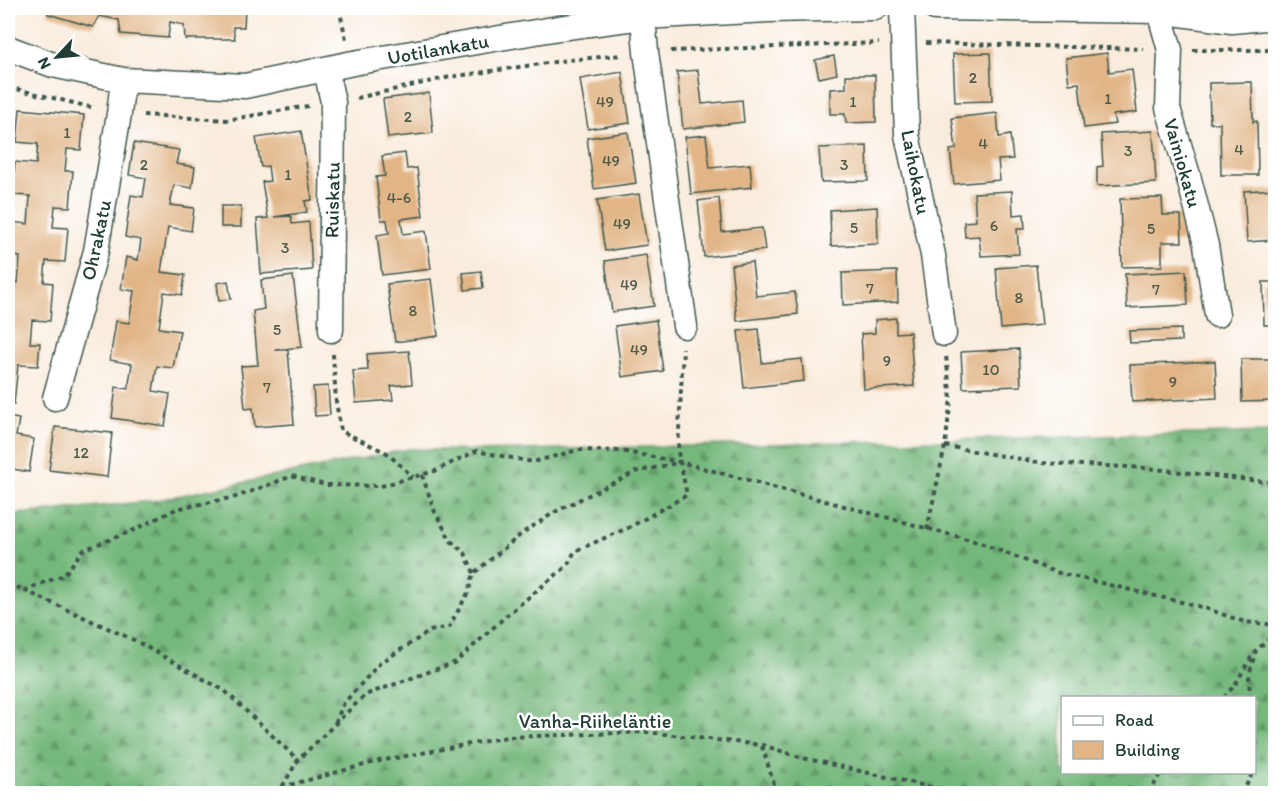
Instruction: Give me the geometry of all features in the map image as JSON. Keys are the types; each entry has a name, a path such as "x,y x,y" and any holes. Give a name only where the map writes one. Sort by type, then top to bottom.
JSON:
{"street":[{"name":"Uotilankatu","path":"8,48 53,64 123,80 245,86 353,63 559,28 643,17 768,10 875,8"},
{"name":"Laihokatu","path":"902,8 907,135 933,255 944,334"},
{"path":"935,8 1160,9 1232,21 1275,17"},
{"name":"Vainiokatu","path":"1160,9 1170,50 1168,108 1206,245 1217,315"},
{"path":"643,17 684,326"},
{"name":"Ruiskatu","path":"326,70 333,102 331,330"},
{"name":"Ohrakatu","path":"55,398 96,251 123,80"}],"path":[{"path":"474,8 475,15 486,14"},
{"path":"286,794 282,787 298,760 366,695 456,662 507,615 567,566 575,551 630,526 687,495 678,452 684,326"},
{"path":"331,330 336,402 341,431 387,453 413,477"},
{"path":"927,530 945,446 951,399 944,334"},
{"path":"945,446 1043,463 1147,468 1275,483"},
{"path":"24,590 64,574 83,550 132,531 176,509 236,497 292,476 325,486 381,486 435,471 476,451 533,462 578,450 621,451 680,462 978,542 1055,572 1193,604 1244,622 1275,625"},
{"path":"333,727 344,703 380,663 430,631 450,627 468,593 474,573 524,532 555,512 635,472 680,462"},
{"path":"422,475 435,512 451,541 465,553 474,573"},
{"path":"8,583 134,640 225,691 298,760"},
{"path":"1226,696 1256,650 1275,634"},
{"path":"1250,696 1249,675 1256,650"},
{"name":"Vanha-Riiheläntie","path":"265,794 282,787 379,761 507,737 646,732 762,745 803,758 961,794"},
{"path":"762,745 777,794"},
{"path":"1149,794 1160,774"},
{"path":"1242,794 1252,774"}],"green space":[{"path":"1275,432 1275,793 8,793 8,515 153,501 409,449 476,451"}],"building":[{"path":"49,8 245,8 244,27 233,27 235,39 185,39 184,25 170,22 168,38 121,34 119,20 99,16 93,27 48,14"},
{"path":"990,53 992,101 955,102 953,54"},
{"path":"1107,53 1109,72 1132,69 1137,112 1113,115 1115,124 1084,128 1079,83 1069,84 1066,58"},
{"path":"834,56 837,74 819,78 815,60"},
{"path":"698,70 702,104 742,100 744,122 683,129 677,72"},
{"path":"622,72 630,123 588,129 580,79"},
{"path":"846,75 875,75 876,122 846,123 845,114 830,114 830,89 846,88"},
{"path":"1252,82 1253,122 1257,121 1258,175 1221,175 1220,123 1210,123 1209,83"},
{"path":"429,93 433,133 388,138 383,99"},
{"path":"20,109 84,115 81,150 67,149 65,171 73,171 70,207 55,206 53,227 68,228 65,262 46,261 44,282 53,283 50,321 32,320 30,343 40,343 38,366 18,365 14,404 8,404 8,282 18,283 20,257 8,255 10,222 28,224 30,196 12,195 15,162 36,164 38,144 17,142"},
{"path":"997,113 999,137 1010,135 1013,159 998,160 1000,180 954,184 950,150 956,149 952,118"},
{"path":"301,131 312,200 305,201 307,212 274,217 291,216 292,224 309,222 312,270 261,274 257,219 268,218 262,182 270,181 268,166 261,167 256,138"},
{"path":"1153,131 1156,183 1097,186 1097,167 1103,166 1101,134"},
{"path":"628,132 636,183 594,189 587,138"},
{"path":"706,135 710,168 750,164 752,187 691,194 685,137"},
{"path":"134,143 179,150 176,164 195,167 192,188 174,185 170,205 194,208 191,231 168,227 161,272 185,275 182,295 164,292 159,328 180,331 173,368 157,366 153,391 170,394 165,426 112,418 116,387 128,389 132,364 110,360 116,321 129,323 134,291 121,289 126,257 138,260 141,240 125,237 131,195 143,197 146,178 129,175"},
{"path":"867,146 868,181 821,182 819,148"},
{"path":"405,153 407,169 417,168 423,216 401,219 403,234 426,231 431,269 382,275 377,235 389,233 387,220 381,220 376,177 385,176 382,156"},
{"path":"1276,189 1276,240 1247,242 1244,191"},
{"path":"1012,191 1013,215 1024,214 1025,229 1017,229 1019,254 981,256 979,236 965,237 964,222 976,221 974,193"},
{"path":"639,194 647,245 605,251 597,200"},
{"path":"719,198 722,232 762,228 765,250 704,257 698,201"},
{"path":"1162,198 1163,215 1181,215 1182,242 1162,242 1162,266 1122,267 1120,199"},
{"path":"221,206 241,206 241,227 221,227"},
{"path":"877,207 878,244 831,246 830,210"},
{"path":"646,255 654,306 612,312 605,261"},
{"path":"752,262 756,296 795,292 798,314 737,321 731,265"},
{"path":"1036,265 1042,325 1001,329 996,268"},
{"path":"481,271 483,288 465,290 463,273"},
{"path":"897,271 898,302 843,305 842,273"},
{"path":"1186,271 1188,305 1127,308 1125,274"},
{"path":"293,276 302,347 275,350 288,350 294,424 255,427 253,408 245,409 241,366 258,365 253,311 264,309 261,280"},
{"path":"431,279 438,336 395,342 387,284"},
{"path":"228,281 231,299 219,301 217,283"},
{"path":"1263,282 1276,282 1276,325 1264,325"},
{"path":"896,318 896,333 910,332 914,386 864,389 861,334 875,333 875,320"},
{"path":"656,320 663,371 622,377 615,326"},
{"path":"759,329 762,363 802,359 804,381 744,388 738,331"},
{"path":"1181,329 1181,341 1130,343 1129,331"},
{"path":"1019,349 1021,386 963,388 961,352"},
{"path":"409,351 412,384 391,386 393,400 356,403 353,371 368,370 367,354"},
{"path":"1241,359 1276,359 1276,401 1242,402"},
{"path":"1215,361 1217,398 1132,402 1130,365"},
{"path":"328,386 330,415 315,416 313,387"},
{"path":"8,417 19,419 16,436 34,439 29,472 8,468"},
{"path":"55,427 112,433 107,477 49,470"}]}
